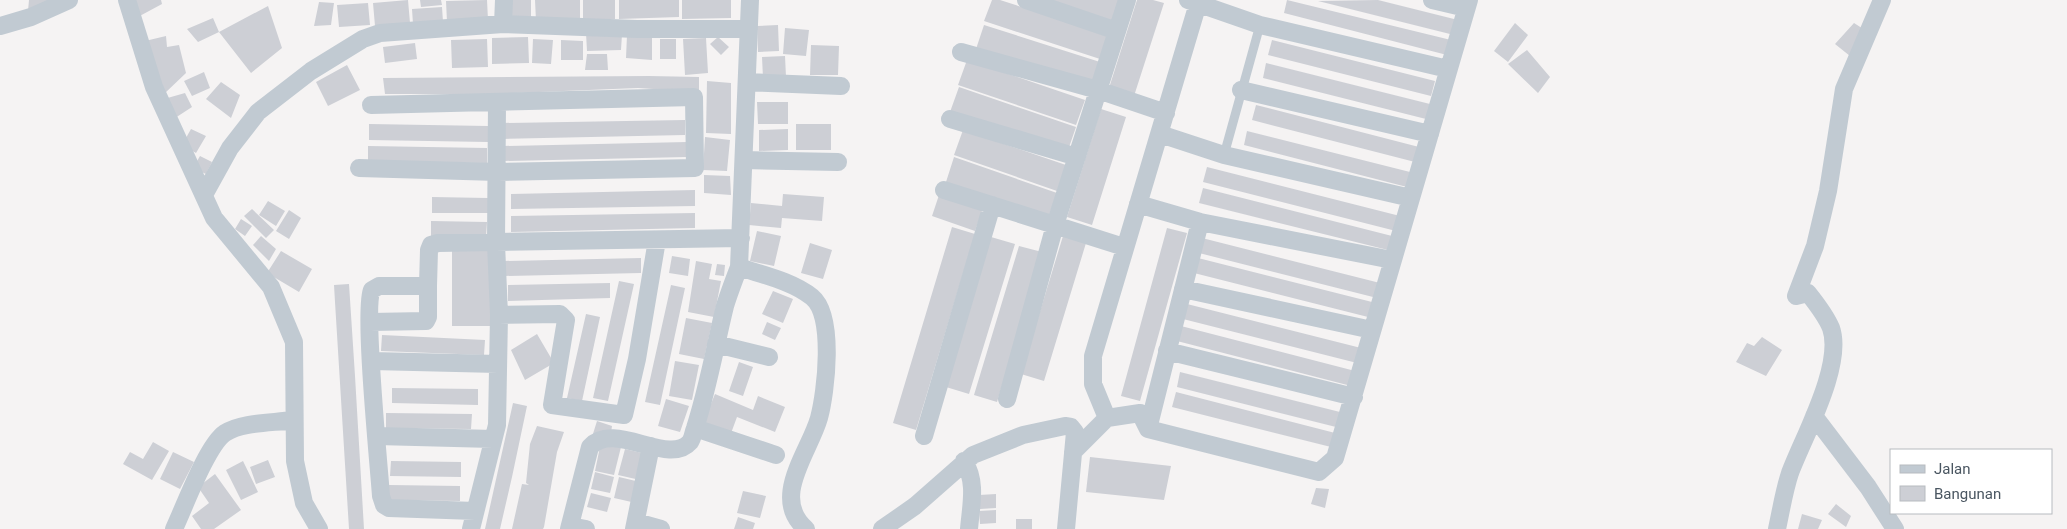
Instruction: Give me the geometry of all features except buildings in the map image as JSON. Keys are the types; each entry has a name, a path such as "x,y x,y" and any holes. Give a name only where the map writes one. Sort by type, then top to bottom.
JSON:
{"street":[{"path":"0,26 31,17 69,0"},
{"path":"127,0 154,86 214,218 271,287 294,342 293,420 298,481 304,503 320,529"},
{"path":"503,24 504,0"},
{"path":"575,528 590,447 594,442 614,438 664,449 685,447 692,440 726,304 739,267 750,0"},
{"path":"1026,0 1117,31"},
{"path":"1007,399 1055,225 1127,0"},
{"path":"1073,452 1108,418 1140,413 1148,429 1319,472 1335,458 1468,4 1432,0"},
{"path":"1777,529 1789,475 1814,416 1829,373 1833,345 1831,329 1808,293 1796,296 1815,246 1826,200 1844,89 1882,0"},
{"path":"1108,418 1093,384 1093,356 1124,246 1166,113 1194,1 1260,24 1448,69"},
{"path":"204,195 230,148 258,112 311,71 363,39 380,33 503,24 637,29 749,29"},
{"path":"961,52 1098,90 1166,113"},
{"path":"747,82 841,86"},
{"path":"1241,90 1430,134"},
{"path":"359,168 498,172 695,168 694,97 371,105"},
{"path":"470,529 497,425 499,316 496,243 497,103"},
{"path":"950,119 1077,157"},
{"path":"1160,134 1224,155 1411,198"},
{"path":"744,160 838,162"},
{"path":"944,190 1124,246"},
{"path":"1138,204 1200,222 1392,260"},
{"path":"924,436 992,205"},
{"path":"1148,429 1200,222"},
{"path":"370,322 426,322 428,317 429,250 431,246 438,243 741,238"},
{"path":"499,316 560,314 566,320 552,405 624,414 640,346 656,240"},
{"path":"739,267 795,286 814,298 821,312 828,351 819,418 793,480 790,500 794,518 806,529"},
{"path":"428,286 375,287 370,294 372,361 381,496 384,505 389,508 475,511"},
{"path":"1183,289 1372,330"},
{"path":"716,344 770,357"},
{"path":"1167,352 1354,397"},
{"path":"372,361 498,364"},
{"path":"1814,416 1868,487 1895,529"},
{"path":"174,529 204,462 217,441 225,433 250,426 293,420"},
{"path":"882,529 915,506 964,461 1023,435 1065,426 1071,427 1075,432 1066,529"},
{"path":"695,428 776,455"},
{"path":"377,436 493,439"},
{"path":"652,446 635,525 660,529"},
{"path":"964,461 969,469 973,492 969,529"}],"lane":[{"path":"1224,155 1260,24"}]}
